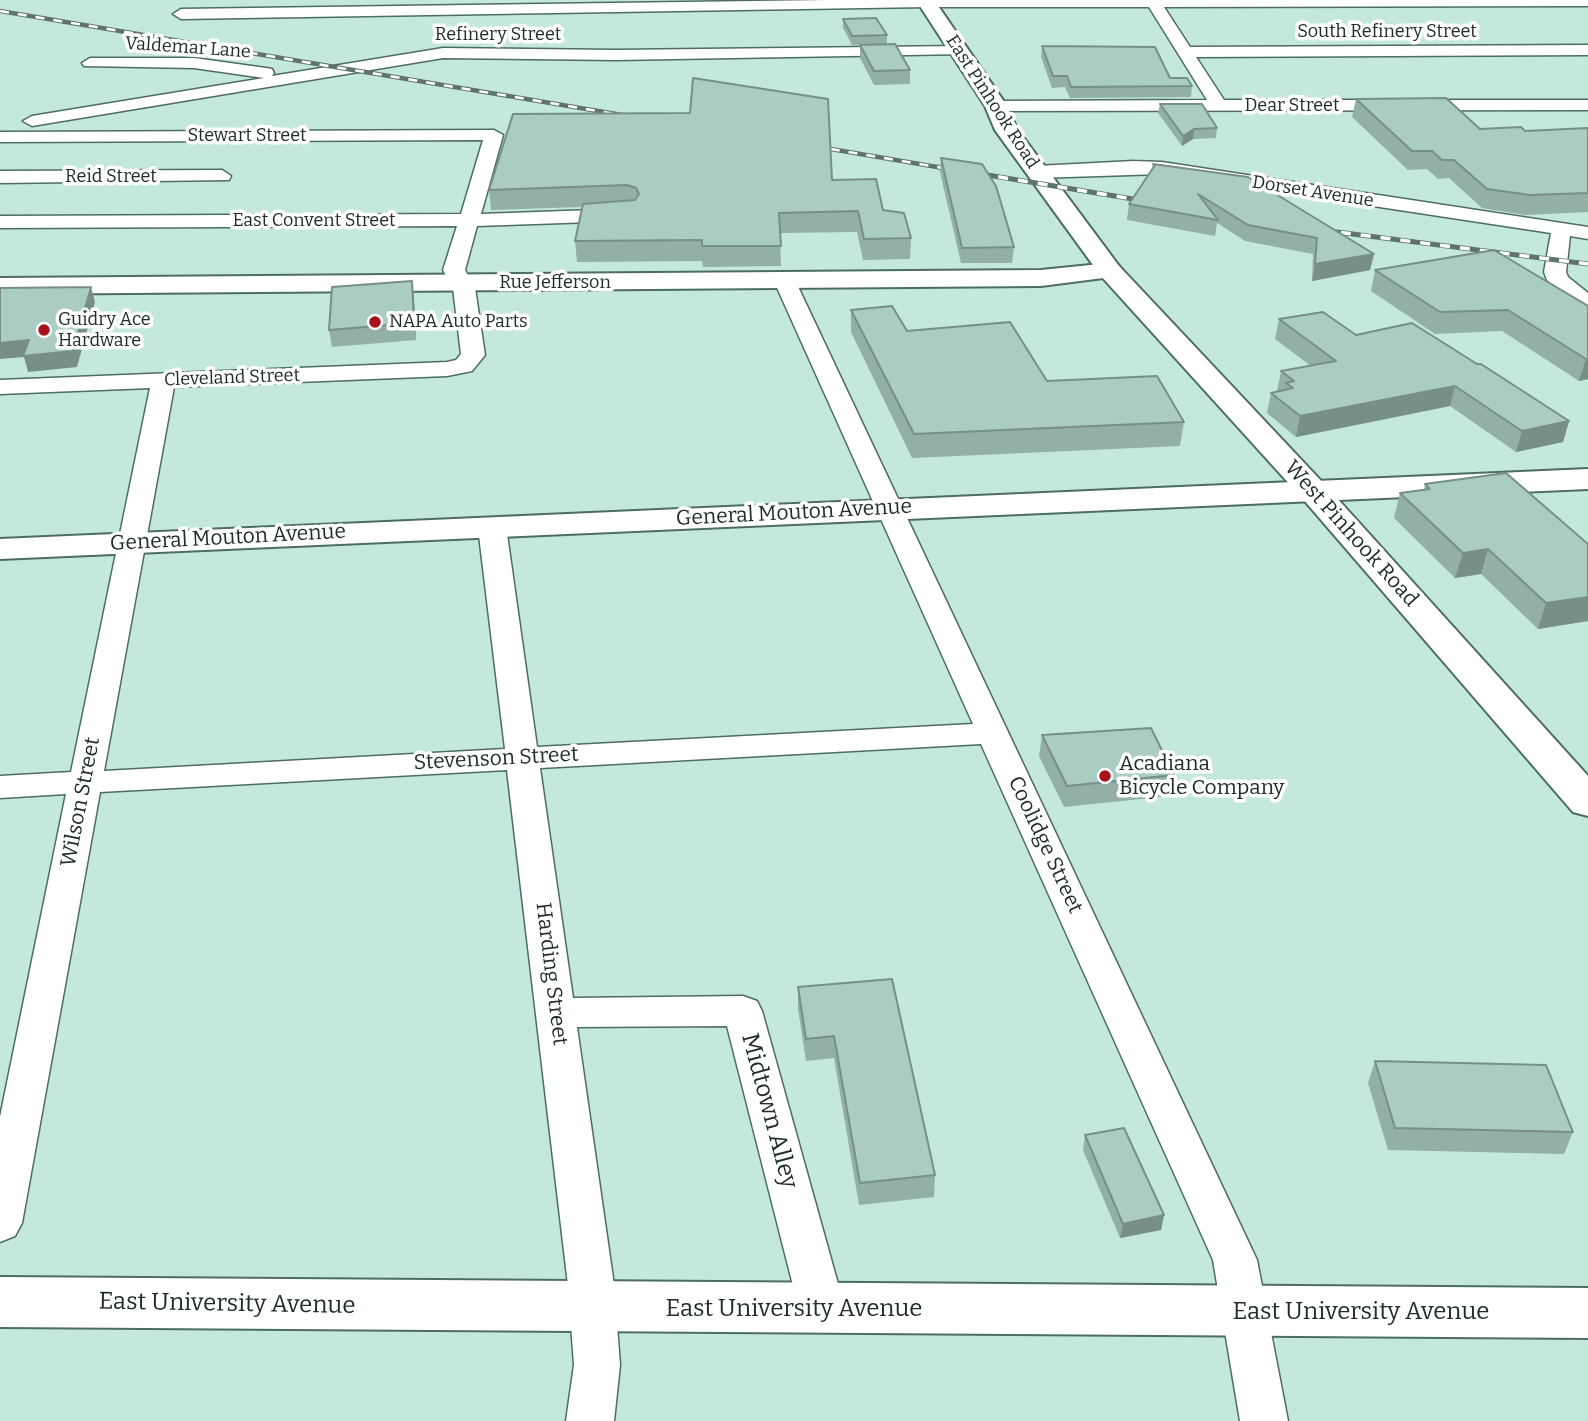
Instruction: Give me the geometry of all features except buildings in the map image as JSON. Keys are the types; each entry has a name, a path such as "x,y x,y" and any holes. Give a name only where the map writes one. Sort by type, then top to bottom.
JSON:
{"main road":[{"name":"East Pinhook Road","path":"926,2 996,106 1006,131 1110,271"},
{"name":"Rue Jefferson","path":"0,286 1041,278 1110,271"},
{"name":"West Pinhook Road","path":"1110,271 1314,492 1588,802"},
{"name":"General Mouton Avenue","path":"0,549 1588,479"},
{"name":"East University Avenue","path":"0,1302 1588,1313"}],"street":[{"path":"181,15 447,5 1588,2"},
{"path":"1155,4 1187,51 1219,106"},
{"path":"444,42 447,5"},
{"name":"Refinery Street","path":"0,127 283,79 444,42 616,55 960,51"},
{"name":"South Refinery Street","path":"1187,51 1588,50"},
{"name":"Valdemar Lane","path":"90,63 194,63 270,73 283,79"},
{"name":"Dear Street","path":"996,106 1588,105"},
{"name":"Stewart Street","path":"0,137 495,135 471,220"},
{"name":"Dorset Avenue","path":"1036,172 1162,168 1588,233"},
{"name":"Reid Street","path":"0,177 222,176"},
{"name":"East Convent Street","path":"0,222 471,220 628,214"},
{"path":"462,284 454,270 471,220"},
{"path":"1561,231 1555,272 1566,289 1588,304"},
{"name":"Coolidge Street","path":"785,281 992,733 1019,785 1235,1260 1264,1421"},
{"name":"Cleveland Street","path":"0,387 447,369 464,366 473,355 462,284"},
{"name":"Wilson Street","path":"0,1223 163,381"},
{"name":"Harding Street","path":"492,527 524,758 593,1308 597,1365 590,1421"},
{"name":"Stevenson Street","path":"0,787 992,733"},
{"name":"Midtown Alley","path":"556,1013 743,1011 822,1309"}],"railway":[{"path":"0,11 634,117"},
{"path":"813,146 949,169"},
{"path":"939,167 1151,202"},
{"path":"1321,230 1588,264"}],"place":[{"name":"NAPA Auto Parts","path":"375,322"},
{"name":"Guidry Ace Hardware","path":"44,330"},
{"name":"Acadiana Bicycle Company","path":"1105,776"}]}
